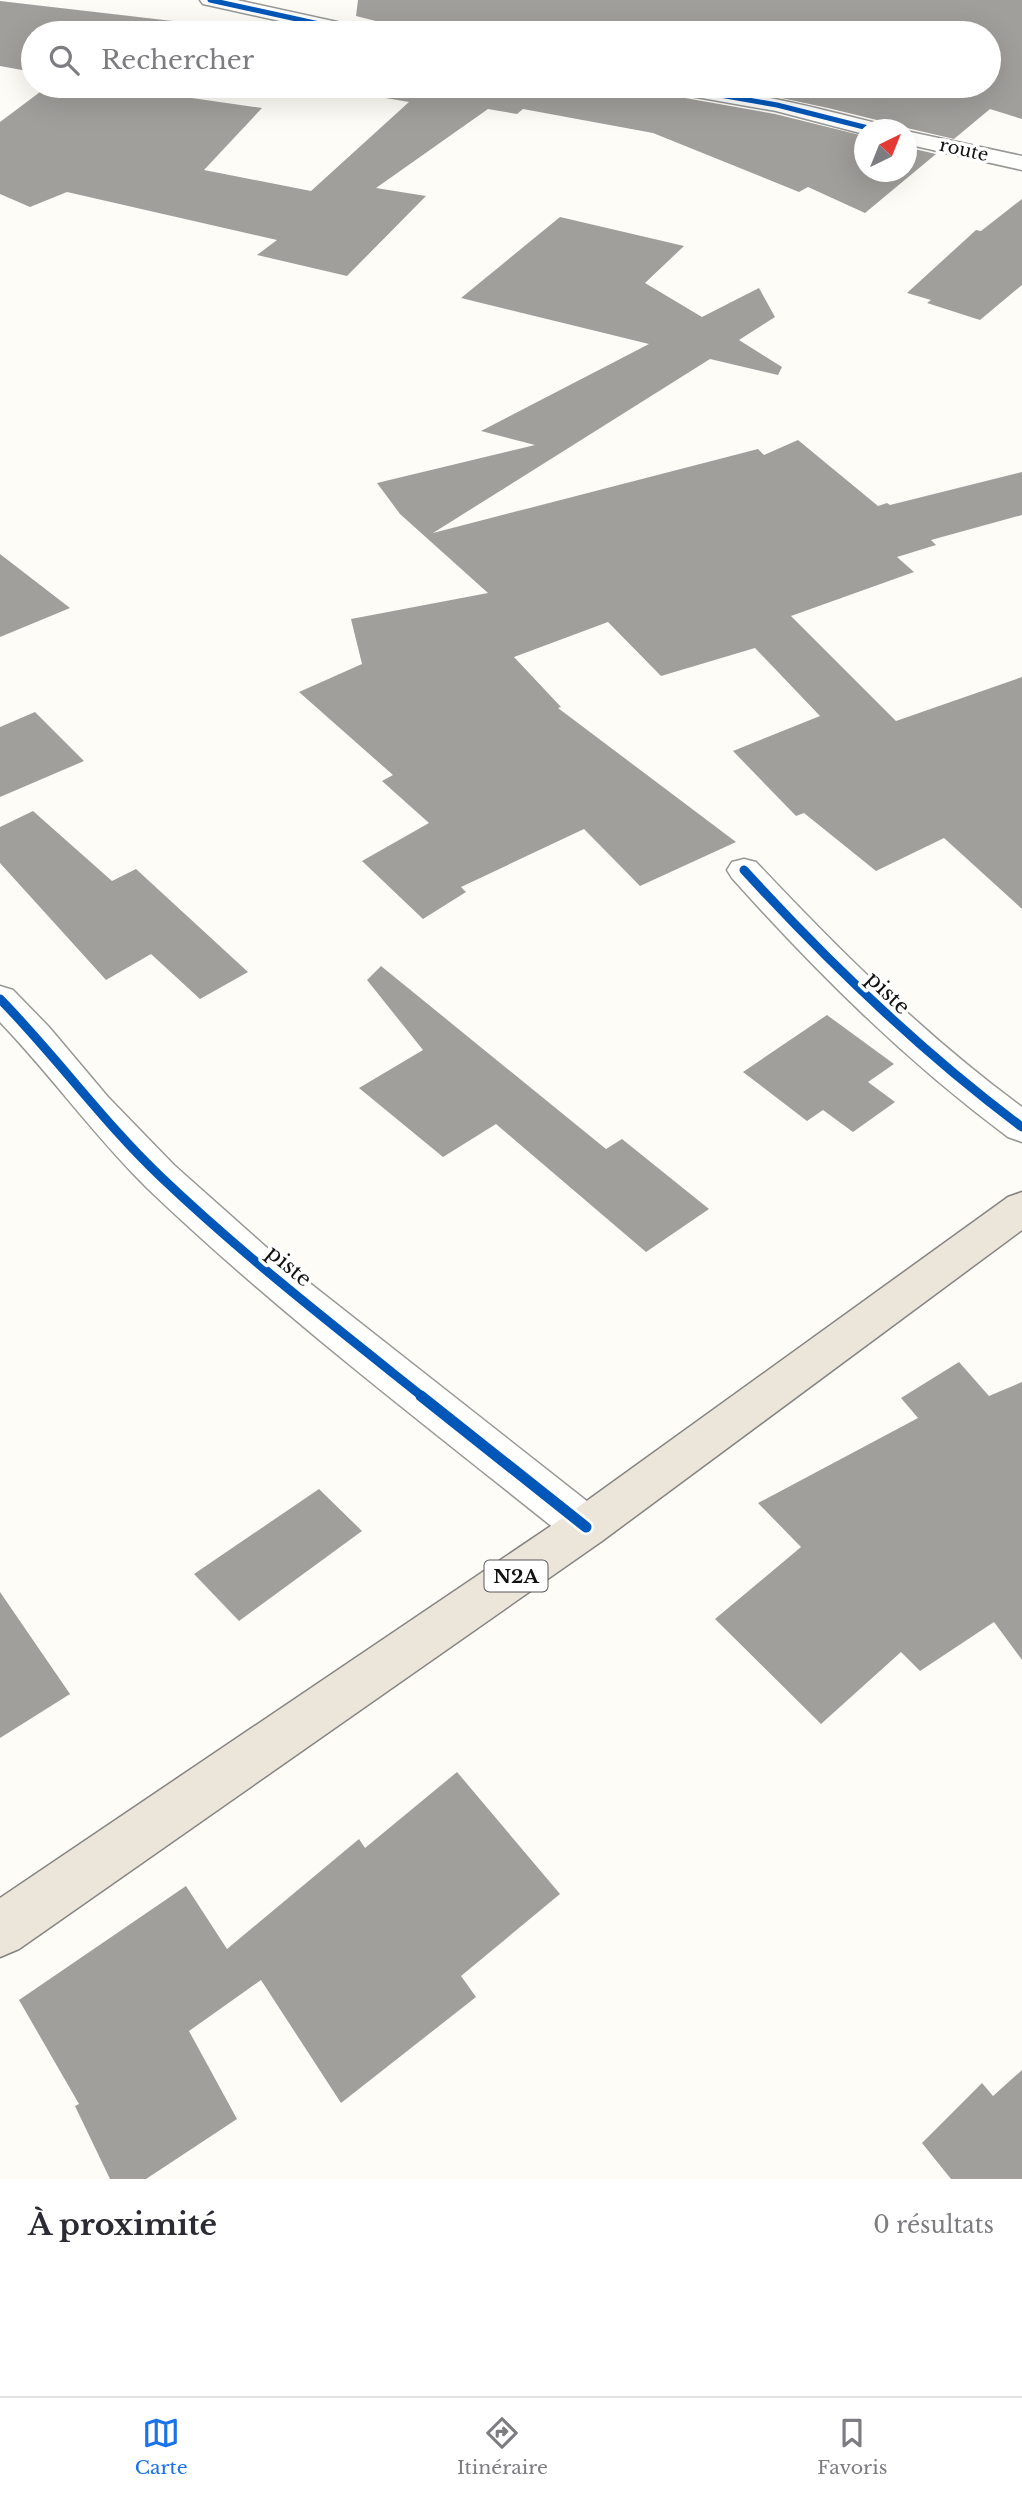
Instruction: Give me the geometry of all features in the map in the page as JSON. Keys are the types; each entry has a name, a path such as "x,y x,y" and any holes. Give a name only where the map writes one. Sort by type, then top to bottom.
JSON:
{"highway":[{"name":"N2A","path":"0,1930 586,1527 1022,1208"}],"street":[{"path":"210,0 305,21"},
{"path":"737,98 778,105 854,124"},
{"name":"route","path":"917,139 1022,163"},
{"name":"piste","path":"744,870 806,939 923,1051 1022,1127"},
{"name":"piste","path":"0,999 36,1036 94,1107 170,1185 268,1273 586,1527"}],"building":[{"path":"358,0 1022,0 1022,119 990,109 954,139 917,130 917,119 873,119 781,98 1001,98 1001,21 376,21 356,16"},
{"path":"0,1 173,21 21,21 21,70 0,66"},
{"path":"32,98 192,98 262,108 204,170 311,191 409,102 385,98 685,98 775,114 854,134 854,182 902,182 865,213 808,187 799,192 653,133 523,109 517,114 488,109 376,188 426,196 347,276 257,255 277,240 67,192 30,207 0,194 0,122"},
{"path":"917,150 936,154 917,170"},
{"path":"1022,199 1022,285 980,320 927,303 931,300 907,293 976,230 981,231"},
{"path":"560,217 684,246 645,283 702,317 759,288 775,317 739,340 782,367 778,375 710,359 433,533 758,449 764,455 798,440 878,506 1022,472 1022,515 931,540 936,545 897,557 914,572 791,616 896,721 1022,677 1022,909 944,838 876,871 804,813 796,816 733,751 820,716 755,648 661,676 608,622 514,657 561,707 558,708 736,842 640,886 584,829 461,887 466,892 423,919 362,861 429,823 382,781 393,775 299,692 362,664 351,619 488,593 400,514 377,483 535,445 481,431 649,344 461,298"},
{"path":"0,554 70,608 0,637"},
{"path":"35,712 84,761 0,797 0,727"},
{"path":"33,811 112,881 136,869 248,972 200,999 151,954 106,980 0,863 0,827"},
{"path":"381,966 606,1149 622,1139 709,1209 646,1252 496,1124 443,1157 359,1088 423,1050 367,980"},
{"path":"827,1015 894,1064 868,1082 895,1102 853,1132 823,1110 807,1121 743,1072"},
{"path":"959,1362 989,1396 1022,1382 1022,1660 994,1622 920,1671 901,1652 821,1724 715,1619 801,1547 758,1503 918,1418 901,1398"},
{"path":"319,1489 362,1531 239,1621 194,1574"},
{"path":"0,1592 70,1694 0,1738"},
{"path":"457,1772 560,1894 461,1976 476,1997 341,2103 261,1980 189,2031 237,2119 146,2179 110,2179 75,2106 79,2104 19,2000 186,1886 227,1949 359,1839 365,1848"},
{"path":"1022,2070 1022,2179 951,2179 922,2143 982,2083 993,2096"}],"cycle path":[{"path":"210,0 305,21"},
{"path":"737,98 854,124"},
{"path":"744,870 876,1006 947,1069 1022,1127"},
{"path":"0,999 36,1036 94,1107 160,1176 268,1274 586,1527"}]}
